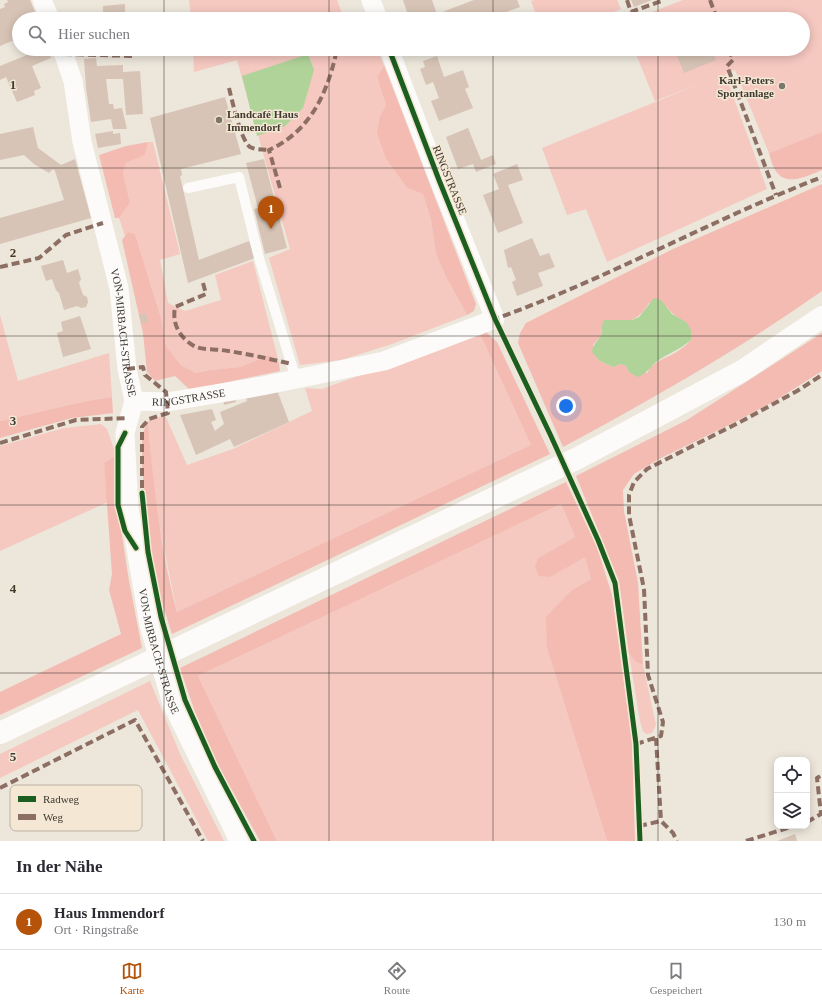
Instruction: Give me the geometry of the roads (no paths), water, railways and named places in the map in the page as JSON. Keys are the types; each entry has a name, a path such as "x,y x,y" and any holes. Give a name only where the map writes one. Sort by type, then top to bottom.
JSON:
{"main road":[{"path":"0,733 578,458 742,371 822,317"}],"street":[{"path":"42,0 47,12"},
{"path":"371,0 375,12"},
{"name":"VON-MIRBACH-STRASSE","path":"64,56 73,81 82,142 119,288 127,369 134,401 125,433 129,508 149,625 172,704 239,841"},
{"name":"RINGSTRASSE","path":"134,401 167,402 296,379 384,361 495,319 439,180 392,56"}],"lane":[{"path":"188,188 239,177 260,258 296,379"}],"place":[{"name":"Karl-Peters Sportanlage","path":"782,86"},
{"name":"Landcafé Haus Immendorf","path":"219,120"},
{"name":"Haus Immendorf","path":"271,229"}]}
